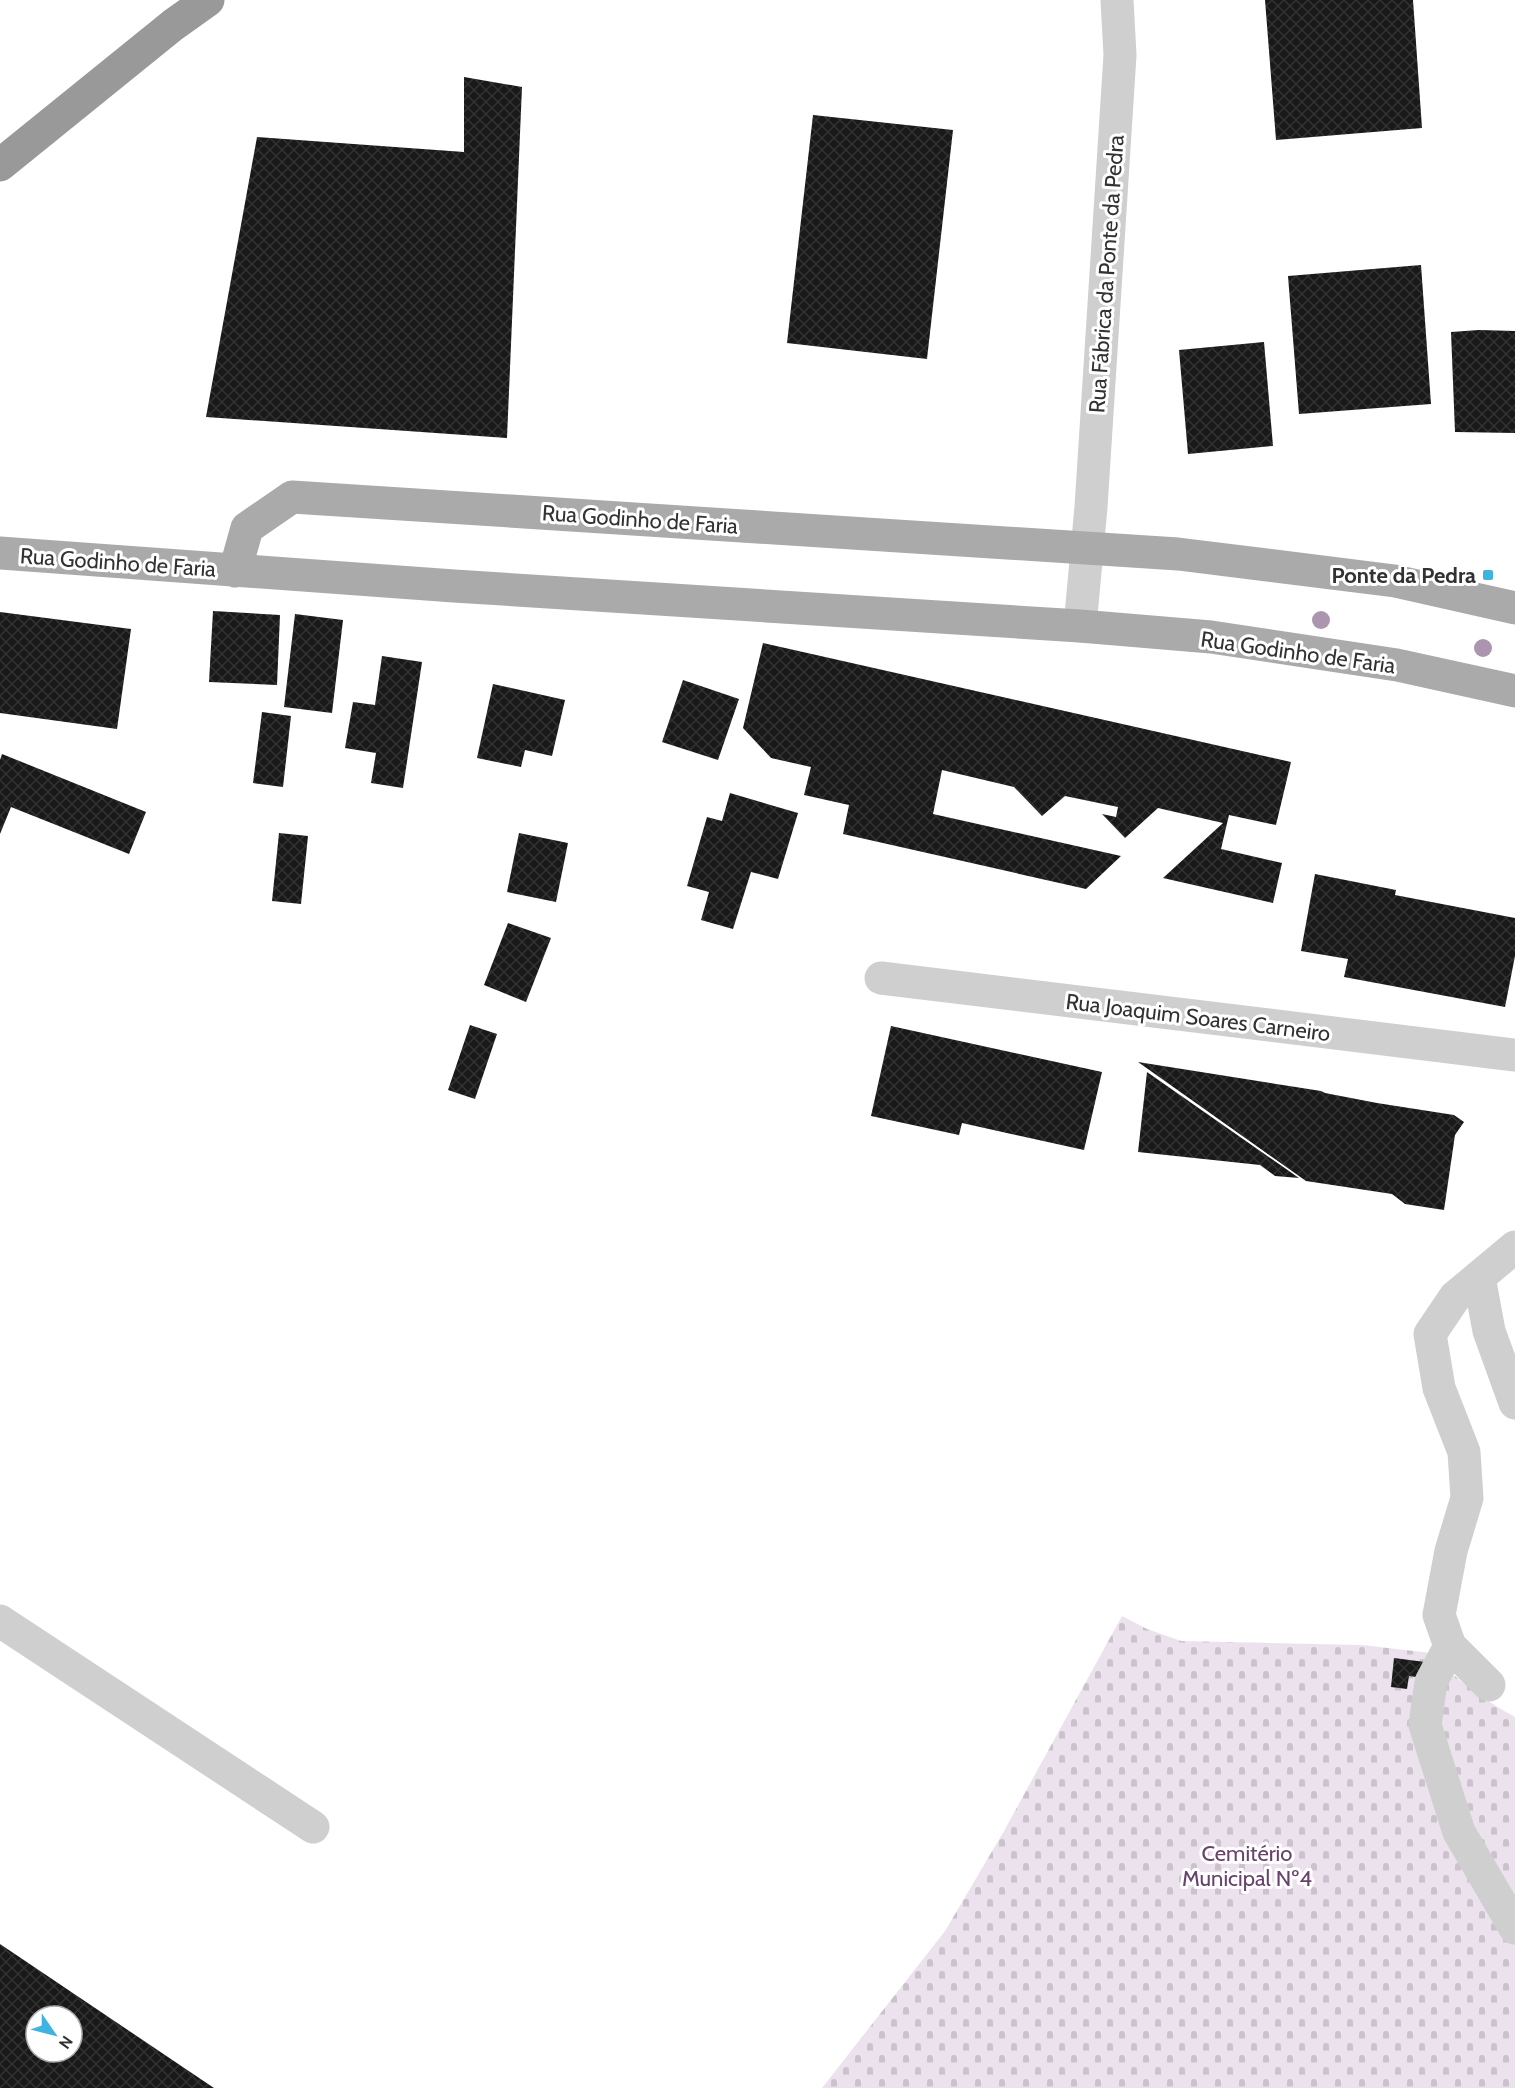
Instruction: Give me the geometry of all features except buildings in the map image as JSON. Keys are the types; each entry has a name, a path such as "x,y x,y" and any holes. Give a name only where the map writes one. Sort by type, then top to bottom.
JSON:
{"highway":[{"path":"0,165 173,25 208,0"}],"main road":[{"name":"Rua Godinho de Faria","path":"236,571 247,528 292,497 1178,554 1395,581 1515,609"},
{"name":"Rua Godinho de Faria","path":"0,554 1080,626 1211,638 1397,665 1515,691"}],"street":[{"name":"Rua Fábrica da Ponte da Pedra","path":"1087,547 1120,55 1117,0"},
{"path":"1080,626 1087,547"},
{"name":"Rua Joaquim Soares Carneiro","path":"881,978 1515,1055"},
{"path":"1489,1685 1450,1646 1439,1615 1451,1551 1467,1498 1464,1452 1439,1388 1430,1334 1455,1297 1515,1247"},
{"path":"1479,1276 1490,1331 1515,1403"},
{"path":"0,1622 313,1827"},
{"path":"1450,1646 1431,1682 1425,1725 1459,1832 1515,1928"}],"green space":[{"name":"Cemitério Municipal Nº4","path":"1122,1616 1147,1629 1181,1641 1362,1645 1431,1653 1470,1688 1515,1717 1515,2088 822,2088 945,1931 1004,1831"}],"place":[{"name":"Ponte da Pedra","path":"1488,575"}]}
